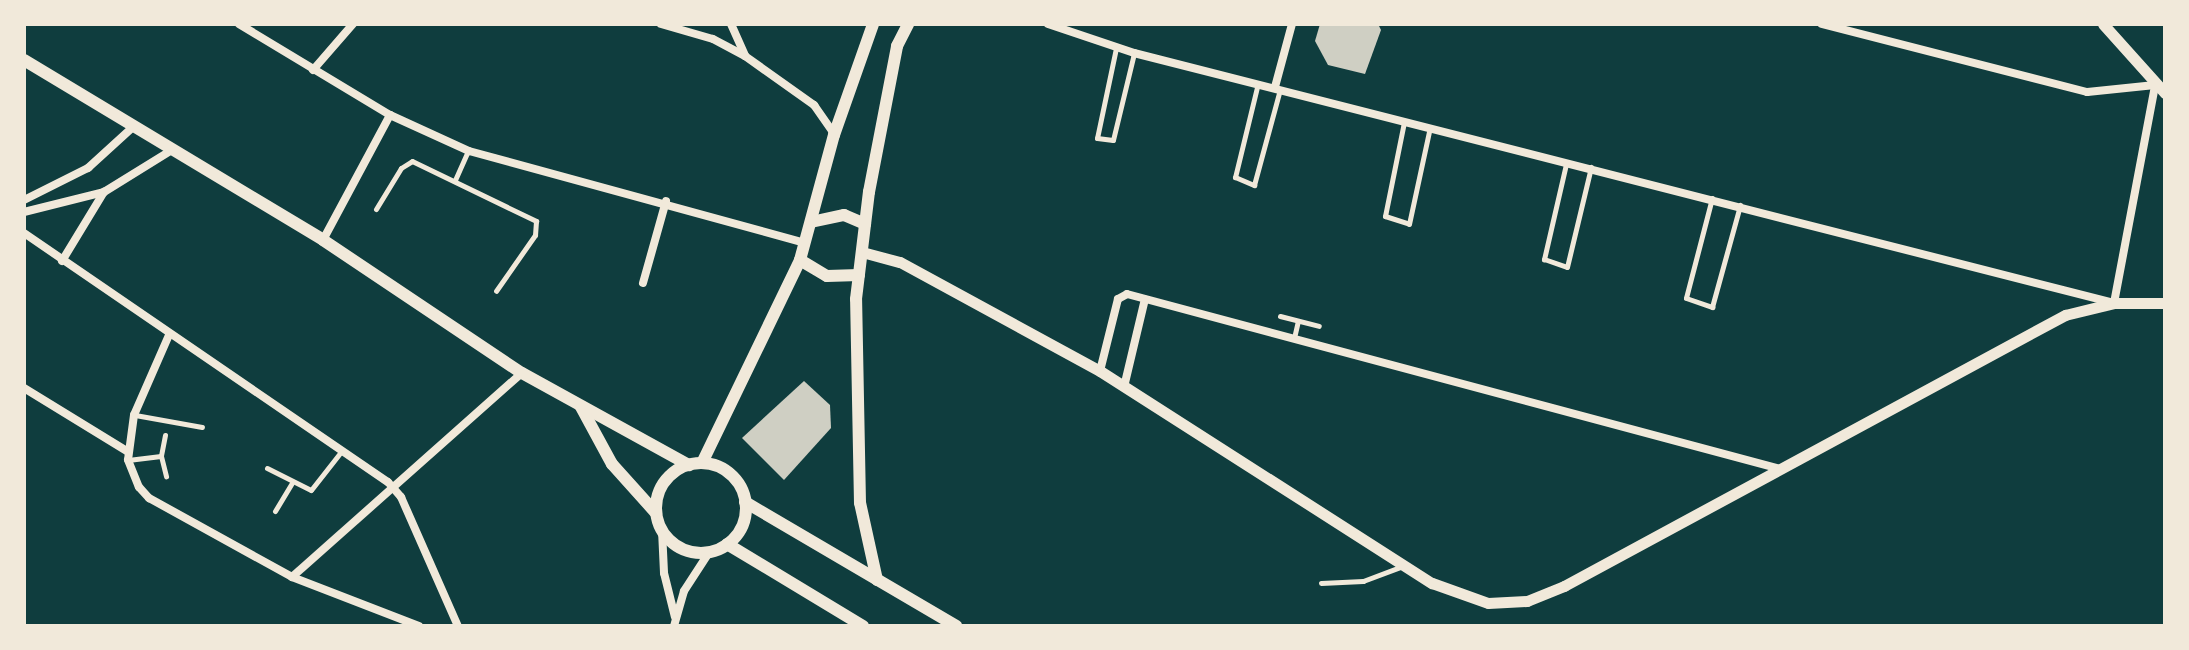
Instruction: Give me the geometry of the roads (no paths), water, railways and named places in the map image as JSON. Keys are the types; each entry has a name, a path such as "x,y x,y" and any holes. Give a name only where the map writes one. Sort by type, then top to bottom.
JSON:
{"main road":[{"path":"656,513 661,487 695,464 800,260 834,135 873,24"},
{"path":"877,580 860,503 859,275 865,224 897,46 908,24"},
{"path":"24,60 323,240 522,373 581,407 695,464 734,478 745,502 740,530 727,544 710,551 682,548 662,530 656,513 612,464 581,407"},
{"path":"811,222 833,215 865,224"},
{"path":"800,260 827,276 859,275"},
{"path":"745,502 956,626"},
{"path":"727,544 863,626"}],"street":[{"path":"239,24 390,115 469,151 666,201 805,243"},
{"path":"313,70 353,24"},
{"path":"661,24 713,39 745,56 814,105 834,135"},
{"path":"731,24 745,56"},
{"path":"1048,24 1134,53 1741,204 2114,303"},
{"path":"1277,87 1292,24"},
{"path":"1822,24 2087,92 2160,89"},
{"path":"2103,24 2160,89"},
{"path":"2114,303 2160,89"},
{"path":"323,240 390,115"},
{"path":"24,200 88,168 134,126"},
{"path":"24,212 104,192 172,150"},
{"path":"62,261 104,192"},
{"path":"643,283 666,201"},
{"path":"24,233 395,489 458,626"},
{"path":"862,252 900,262 1100,371 1404,565 1468,599 1527,601 1564,586 2065,315 2114,303 2165,303"},
{"path":"1100,371 1118,299 1127,294 1780,469"},
{"path":"1124,387 1145,299"},
{"path":"128,456 134,415 169,335"},
{"path":"292,577 395,489 522,373"},
{"path":"24,388 128,456 149,498 292,577 417,625"},
{"path":"662,530 664,573 675,621"},
{"path":"675,621 690,579 710,551"}],"lane":[{"path":"1116,48 1097,138 1113,140 1134,53"},
{"path":"1258,83 1235,177 1254,185 1277,87"},
{"path":"1404,119 1388,219 1411,223 1431,126"},
{"path":"455,180 469,151"},
{"path":"1567,160 1545,262 1568,266 1591,167"},
{"path":"376,209 405,163 419,162 536,221 535,235 496,291"},
{"path":"1713,197 1686,298 1700,304 1714,305 1741,204"},
{"path":"1280,316 1319,326"},
{"path":"1294,338 1298,321"},
{"path":"134,415 202,427"},
{"path":"165,435 161,456 166,476"},
{"path":"267,468 311,490 340,453"},
{"path":"128,456 161,456"},
{"path":"275,511 292,483"},
{"path":"1321,583 1363,581 1404,565"}]}
